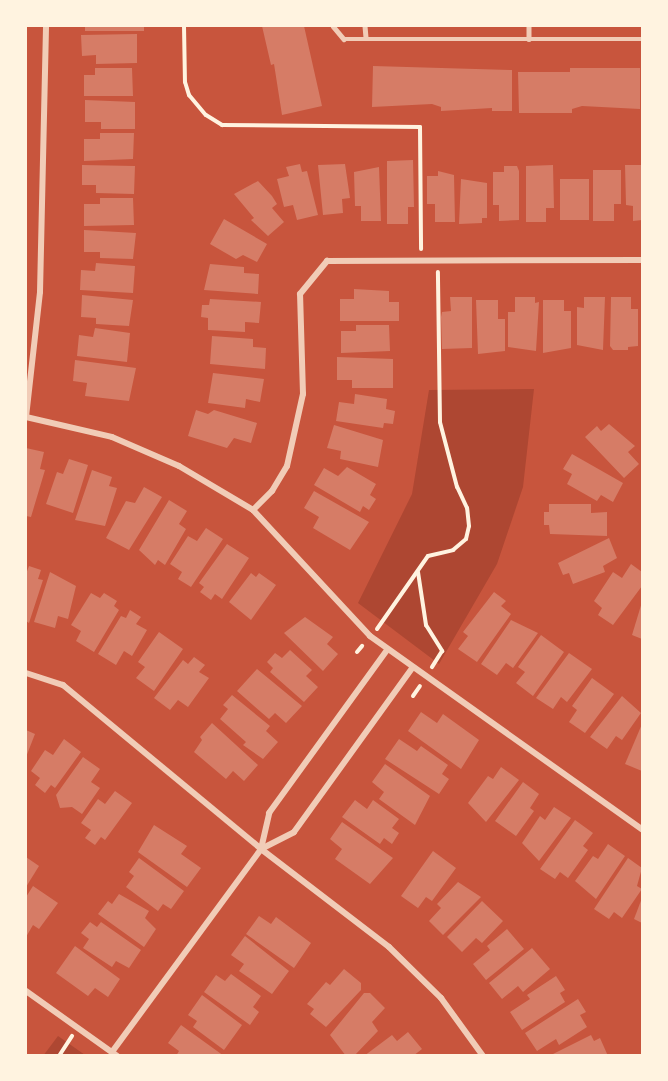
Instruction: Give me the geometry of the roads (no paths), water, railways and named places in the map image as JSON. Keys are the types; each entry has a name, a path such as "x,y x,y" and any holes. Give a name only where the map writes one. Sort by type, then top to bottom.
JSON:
{"street":[{"path":"46,26 40,292 26,417 112,437 179,466 253,510 370,636 387,650 642,829"},
{"path":"253,510 272,491 287,466 303,394 300,294 327,261 642,260"},
{"path":"26,991 115,1054 261,849 269,813 387,650"},
{"path":"261,849 294,832 413,667"},
{"path":"26,674 63,685 261,849 389,947 441,998 483,1056"}],"lane":[{"path":"333,26 344,39 366,36 642,39"},
{"path":"365,26 366,36"},
{"path":"529,26 529,39"}]}
